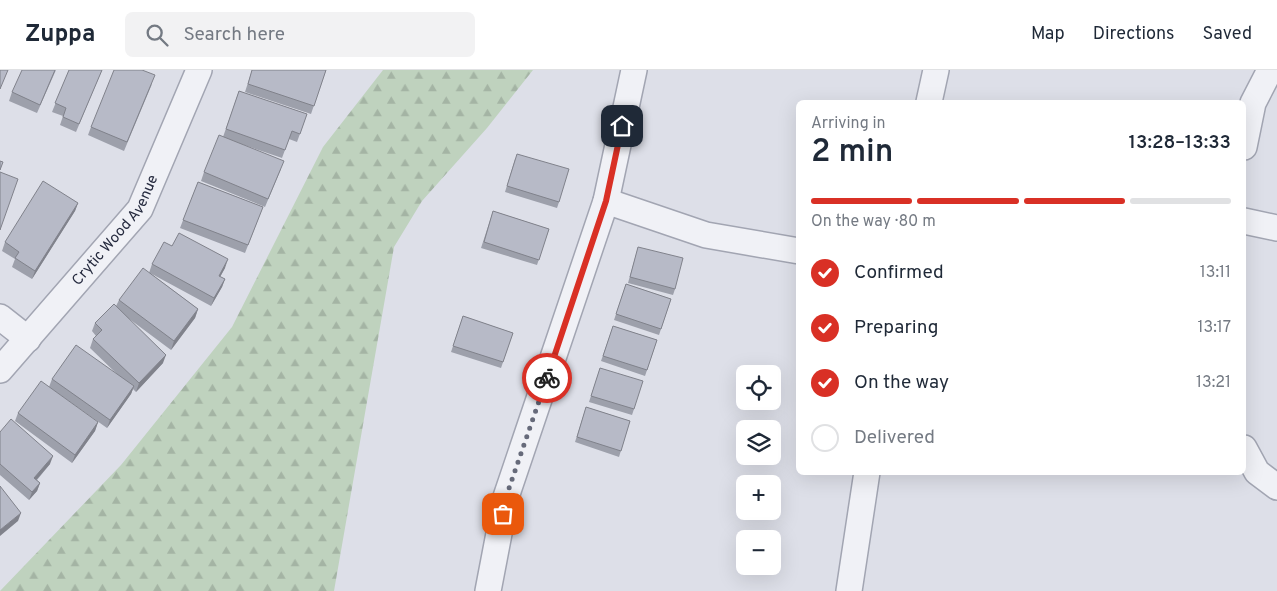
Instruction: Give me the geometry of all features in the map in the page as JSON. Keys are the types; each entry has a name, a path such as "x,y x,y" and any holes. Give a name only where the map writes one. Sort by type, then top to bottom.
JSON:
{"street":[{"name":"Crytic Wood Avenue","path":"0,370 140,209 198,70"},
{"path":"488,591 506,497 606,201 634,70"},
{"path":"929,100 936,70"},
{"path":"1246,137 1253,103 1270,70"},
{"path":"606,201 706,235 796,250"},
{"path":"1246,222 1277,228"},
{"path":"0,317 28,339"},
{"path":"1246,452 1257,472 1277,487"},
{"path":"849,591 867,475"}],"green space":[{"path":"383,70 533,70 487,128 422,201 394,247 334,591 0,591 121,465 232,327 323,147"}],"building":[{"path":"0,70 8,70 0,89"},
{"path":"22,70 55,70 40,105 12,92"},
{"path":"69,70 102,70 79,124 63,117 66,108 55,103"},
{"path":"114,70 142,70 155,75 127,142 91,127"},
{"path":"252,70 326,70 314,106 248,84"},
{"path":"239,91 307,114 300,134 292,131 285,150 226,129"},
{"path":"219,135 284,161 268,199 204,172"},
{"path":"517,154 569,169 559,202 507,186"},
{"path":"0,172 18,179 0,230"},
{"path":"43,181 78,203 35,271 15,258 19,252 5,242"},
{"path":"198,182 263,207 248,245 183,220"},
{"path":"493,211 549,229 539,260 484,242"},
{"path":"179,233 228,259 219,276 225,279 214,298 152,264 164,242 172,246"},
{"path":"638,247 683,258 675,289 630,277"},
{"path":"143,268 198,309 174,341 119,300"},
{"path":"626,284 671,299 661,329 616,314"},
{"path":"114,304 166,355 139,383 93,339 102,330 95,323"},
{"path":"463,316 513,333 503,362 453,346"},
{"path":"613,326 657,340 647,370 603,356"},
{"path":"76,345 134,386 110,420 52,379"},
{"path":"600,368 643,381 634,409 591,396"},
{"path":"41,381 98,422 75,455 18,413"},
{"path":"586,407 630,421 621,451 577,437"},
{"path":"11,419 53,456 34,478 40,483 32,492 0,464 0,432"},
{"path":"0,486 21,513 0,530"}],"way so far":[{"path":"503,514 506,497 547,378"}],"route":[{"path":"547,378 606,201 622,126"}]}
